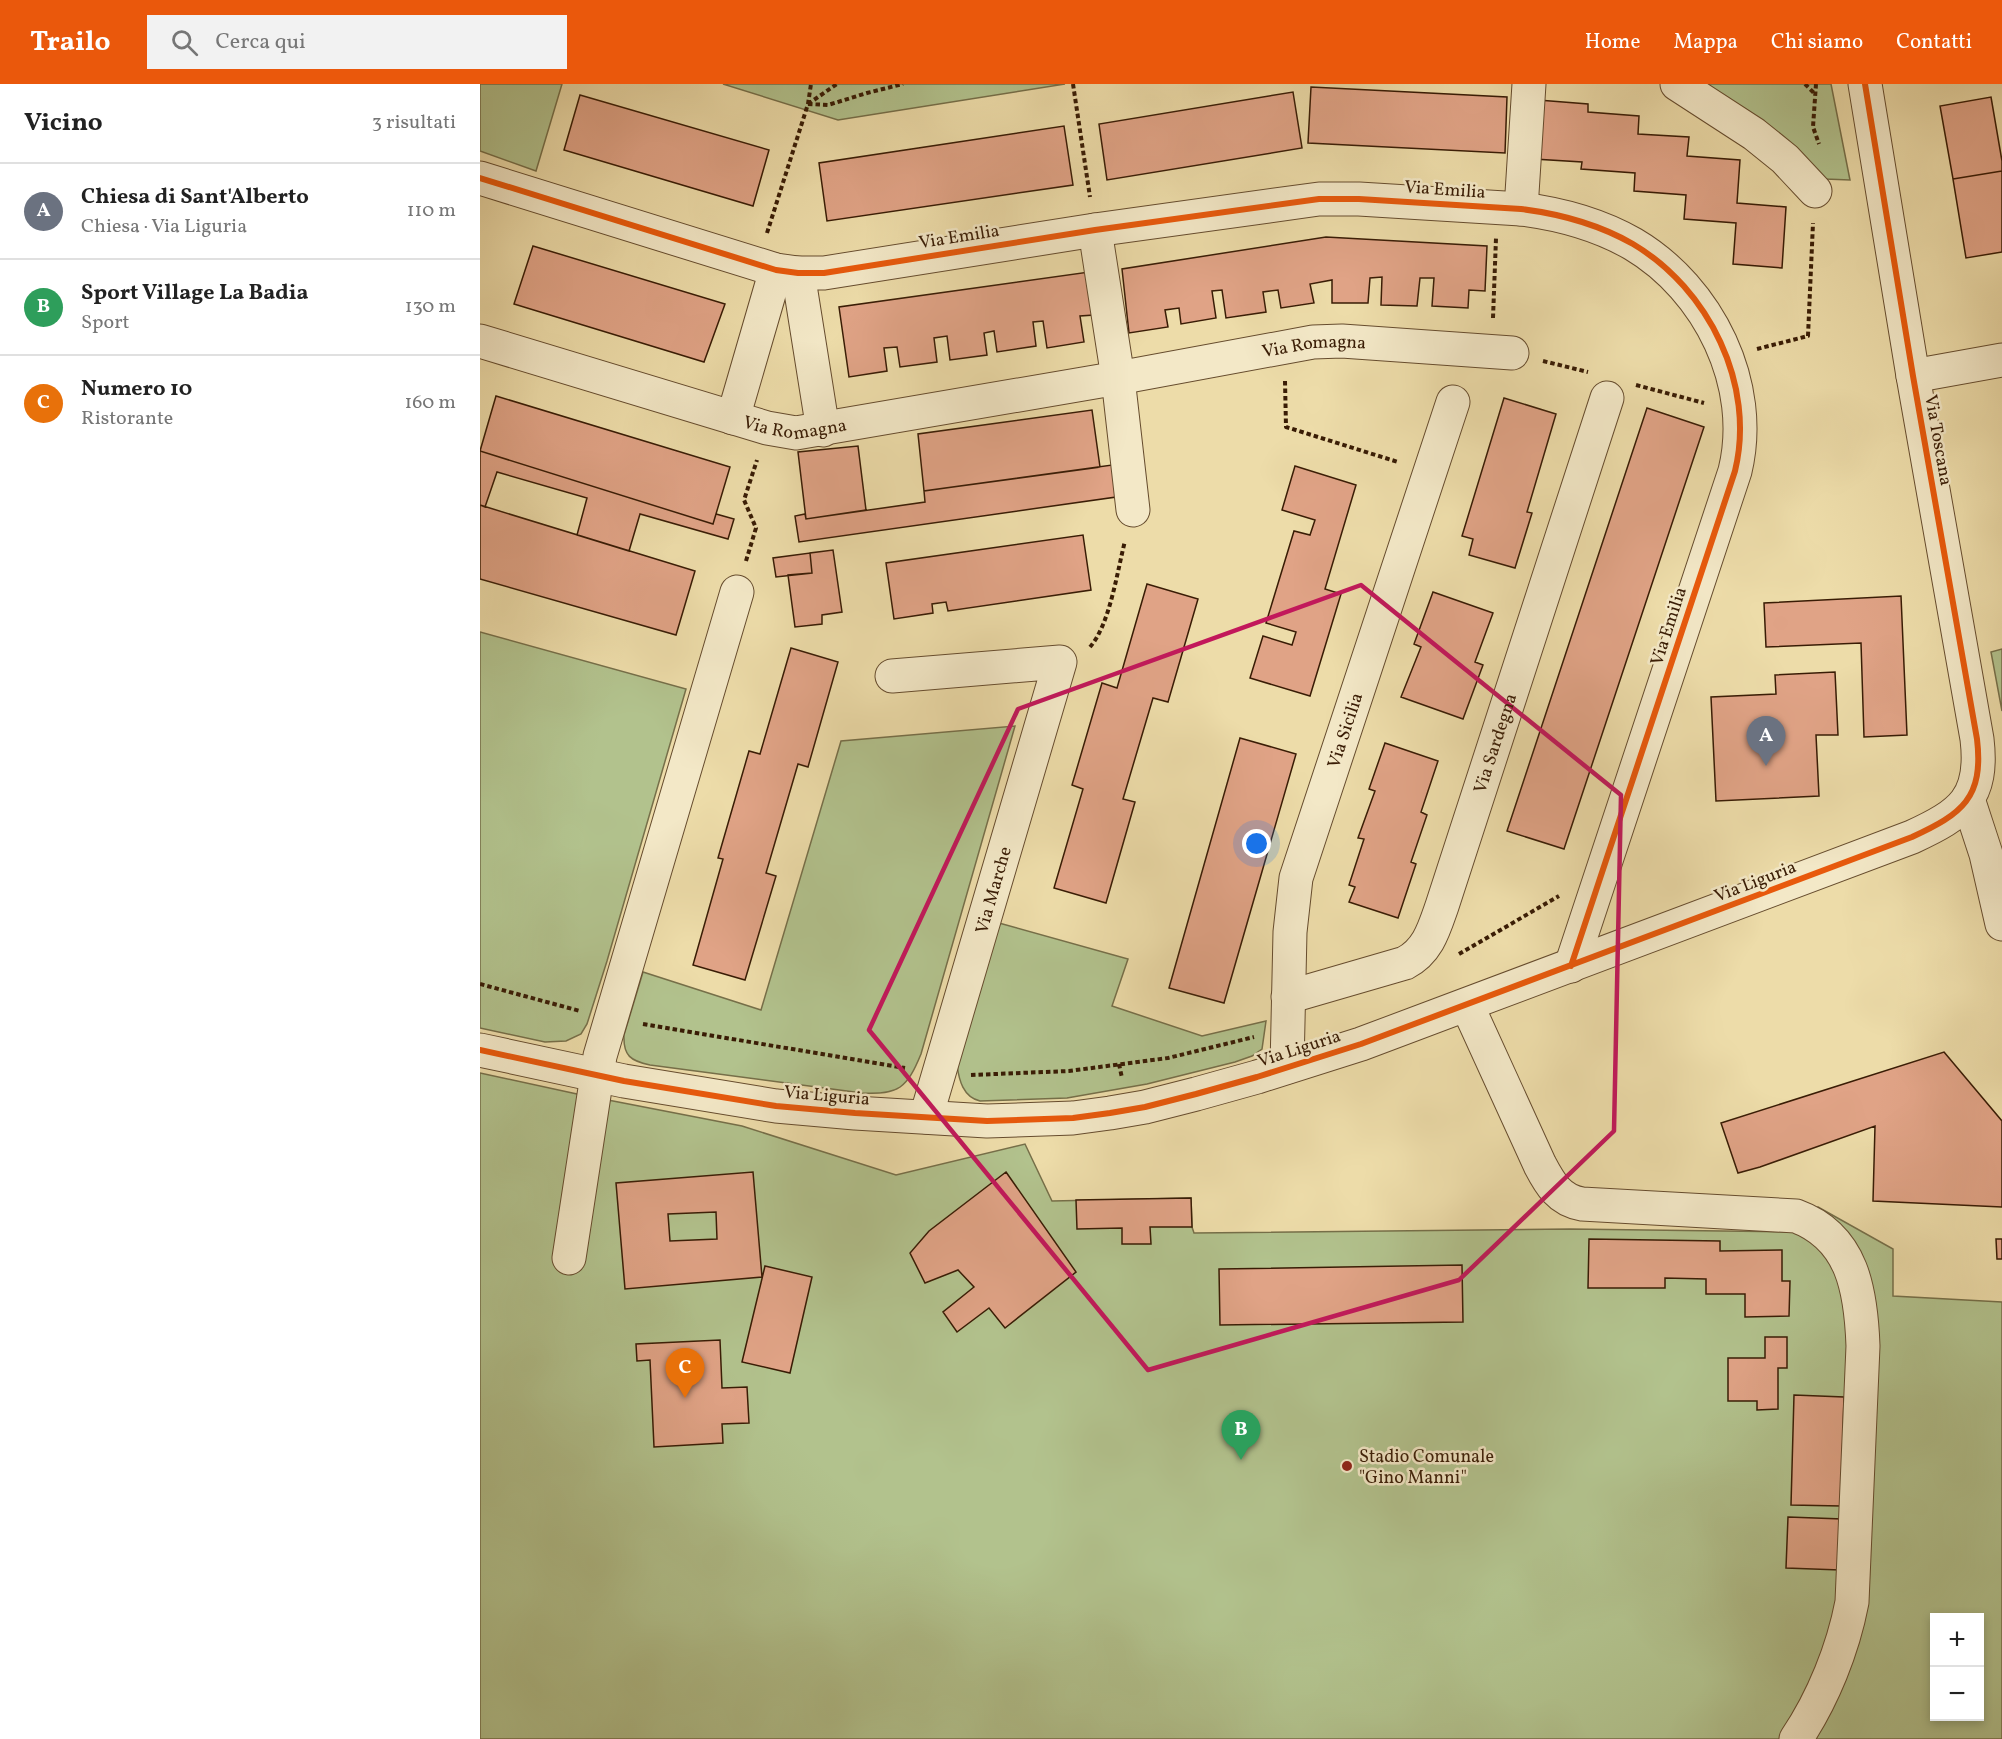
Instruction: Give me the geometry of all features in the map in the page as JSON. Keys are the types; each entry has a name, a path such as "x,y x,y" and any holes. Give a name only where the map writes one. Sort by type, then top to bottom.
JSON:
{"street":[{"path":"1509,208 1529,84"},
{"path":"1677,84 1754,134 1785,159 1815,191"},
{"name":"Via Toscana","path":"1865,84 1913,376 1977,739 1978,778 1968,799"},
{"name":"Via Emilia","path":"480,178 777,269 824,273 1095,230 1330,198 1509,208 1578,220 1617,236 1646,252 1678,280 1700,306 1720,340 1736,388 1741,423 1741,444 1735,471 1570,966"},
{"path":"1095,230 1118,378 1133,510"},
{"path":"733,418 777,269"},
{"path":"777,269 823,430"},
{"name":"Via Romagna","path":"480,341 733,418 790,433 823,430 1313,342 1342,340 1502,352"},
{"path":"1913,376 2002,360"},
{"name":"Via Sardegna","path":"1288,997 1405,963 1419,954 1428,940 1446,895 1607,398"},
{"name":"Via Sicilia","path":"1287,1067 1290,925 1296,878 1453,402"},
{"path":"569,1258 600,1056 737,592"},
{"path":"892,676 1060,662"},
{"name":"Via Marche","path":"926,1117 1060,662"},
{"path":"1968,799 1992,834 2002,924"},
{"name":"Via Liguria","path":"480,1050 597,1076 776,1106 1009,1121 1092,1116 1163,1103 1361,1044 1912,837 1956,813 1968,799"},
{"path":"1467,1005 1540,1165 1554,1189 1566,1200 1582,1204 1796,1216 1817,1226 1827,1234 1841,1250 1851,1270 1860,1305 1863,1346 1852,1602 1833,1665 1796,1739"}],"path":[{"path":"777,269 811,84"},
{"path":"807,104 837,84"},
{"path":"807,104 828,105 903,84"},
{"path":"1073,84 1095,230"},
{"path":"1805,84 1815,94"},
{"path":"1727,357 1808,336 1815,191 1826,166 1813,127 1816,84"},
{"path":"1502,352 1509,208"},
{"path":"1285,347 1286,428 1430,472"},
{"path":"737,592 756,528 744,500 767,428"},
{"path":"1060,662 1091,646 1100,633 1133,510"},
{"path":"480,984 610,1019 915,1070"},
{"path":"969,1075 1069,1071 1168,1058 1256,1037"}],"highlighted area":[{"path":"1361,585 1621,795 1614,1131 1459,1280 1148,1370 869,1030 1018,709"}],"green space":[{"path":"480,84 562,84 536,171 480,151"},
{"path":"723,84 1065,84 838,120"},
{"path":"1700,84 1831,84 1850,180 1825,179"},
{"path":"480,632 686,689 587,1024 581,1034 566,1041 545,1042 480,1028"},
{"path":"2002,649 2002,711 1991,652"},
{"path":"1015,726 921,1054 906,1082 893,1091 885,1093 862,1093 650,1065 638,1062 627,1053 624,1035 643,972 761,1010 841,741"},
{"path":"999,923 1128,959 1112,1006 1202,1036 1266,1021 1262,1049 1252,1056 1235,1062 1147,1084 1067,1098 980,1101 974,1099 963,1087 957,1065"},
{"path":"480,1073 742,1126 896,1175 1025,1144 1052,1201 1191,1198 1194,1233 1570,1229 1795,1232 1818,1207 1893,1249 1893,1296 2002,1302 2002,1739 480,1739"}],"building":[{"path":"1311,87 1507,97 1505,153 1308,143"},
{"path":"1293,92 1302,148 1107,180 1099,124"},
{"path":"580,95 769,150 753,206 564,150"},
{"path":"1991,97 2002,171 1953,179 1940,106"},
{"path":"1538,100 1588,104 1588,112 1639,116 1638,134 1689,137 1687,156 1740,160 1737,203 1786,207 1782,268 1733,264 1736,223 1684,219 1686,195 1634,191 1635,173 1581,169 1582,162 1534,159"},
{"path":"1064,126 1073,185 827,221 819,163"},
{"path":"2002,171 2002,252 1966,258 1953,179"},
{"path":"1326,237 1487,246 1485,291 1469,290 1468,308 1432,306 1434,278 1420,278 1417,306 1381,305 1382,277 1370,278 1368,303 1332,303 1332,280 1310,284 1314,303 1281,308 1278,290 1263,292 1266,312 1226,318 1222,290 1212,291 1216,318 1181,324 1179,308 1165,310 1168,327 1129,333 1122,269"},
{"path":"533,246 725,304 704,362 514,304"},
{"path":"1089,272 1094,315 1080,316 1084,342 1047,348 1043,321 1033,322 1036,346 997,352 994,331 984,333 987,355 950,360 947,336 934,338 937,362 900,367 897,347 884,348 887,371 849,377 839,307"},
{"path":"496,396 730,467 713,524 480,451"},
{"path":"1504,398 1556,414 1527,512 1532,513 1515,568 1469,555 1473,539 1462,536"},
{"path":"1647,408 1704,427 1564,849 1507,831"},
{"path":"1092,410 1100,467 924,491 918,434"},
{"path":"858,446 866,510 806,519 798,452"},
{"path":"480,451 713,524 716,514 734,519 728,539 640,514 629,551 577,535 587,498 497,472 485,507 480,505"},
{"path":"1112,465 1116,497 799,542 795,516 805,514 806,519 925,502 924,491"},
{"path":"1295,466 1356,485 1325,589 1341,594 1310,696 1250,678 1263,636 1292,645 1296,632 1266,623 1294,531 1310,535 1315,520 1282,510"},
{"path":"480,505 695,571 676,635 480,579"},
{"path":"1083,535 1091,590 948,611 946,602 932,604 933,613 894,619 886,563"},
{"path":"833,550 842,612 822,615 822,624 795,627 788,575 812,573 810,553"},
{"path":"810,553 812,573 776,577 773,558"},
{"path":"1147,584 1198,599 1168,702 1153,698 1123,799 1135,802 1106,903 1054,888 1083,789 1072,785 1102,683 1117,688"},
{"path":"1433,592 1493,613 1475,662 1483,665 1463,719 1401,697 1421,647 1414,644"},
{"path":"1901,596 1907,735 1864,737 1861,643 1766,647 1764,603"},
{"path":"791,648 838,662 808,767 798,764 766,873 776,876 745,980 693,965 723,859 718,858 749,751 760,754"},
{"path":"1835,672 1838,735 1816,735 1819,796 1716,801 1711,697 1776,694 1775,675"},
{"path":"1240,738 1296,754 1224,1003 1169,988"},
{"path":"1385,743 1438,761 1421,812 1427,815 1411,862 1416,864 1398,918 1349,902 1355,887 1349,885 1364,839 1358,838 1375,791 1369,789"},
{"path":"1944,1052 2002,1121 2002,1207 1873,1201 1875,1126 1738,1173 1721,1123"},
{"path":"753,1172 762,1277 625,1289 616,1183","holes":["716,1212 717,1239 670,1241 668,1214"]},
{"path":"1006,1172 1076,1272 1005,1328 989,1308 957,1332 943,1312 974,1287 958,1270 925,1283 910,1253 929,1231"},
{"path":"1191,1198 1192,1227 1150,1227 1151,1244 1122,1244 1122,1228 1077,1229 1076,1200"},
{"path":"1589,1239 1720,1241 1720,1251 1782,1250 1782,1281 1790,1281 1789,1316 1745,1317 1745,1294 1706,1294 1706,1279 1665,1278 1665,1288 1588,1288"},
{"path":"1996,1239 2002,1239 2002,1259 1997,1259"},
{"path":"1462,1265 1463,1322 1220,1325 1219,1269"},
{"path":"765,1266 812,1277 790,1373 742,1362"},
{"path":"1765,1337 1787,1337 1787,1368 1778,1368 1778,1409 1757,1410 1757,1401 1728,1401 1728,1358 1765,1358"},
{"path":"720,1340 722,1388 747,1387 749,1423 722,1424 723,1443 654,1447 650,1360 637,1361 636,1344"},
{"path":"1794,1395 1844,1397 1841,1506 1791,1505"},
{"path":"1788,1517 1842,1519 1840,1570 1786,1568"}],"cycle path":[{"path":"480,1050 624,1081 776,1106 987,1121 1073,1118 1110,1113 1196,1094 1361,1044 1912,837 1944,820 1966,802 1973,790 1977,776 1977,739 1913,376 1865,84"},
{"path":"480,178 776,270 798,273 824,273 1095,230 1319,199 1359,199 1521,209 1550,214 1606,231 1633,244 1660,263 1684,286 1704,313 1720,342 1732,373 1739,406 1740,438 1735,471 1571,966"}],"place":[{"name":"Chiesa di Sant'Alberto","path":"1766,766"},
{"name":"Numero 10","path":"685,1398"},
{"name":"Sport Village La Badia","path":"1241,1460"},
{"name":"Stadio Comunale \"Gino Manni\"","path":"1347,1466"}]}
